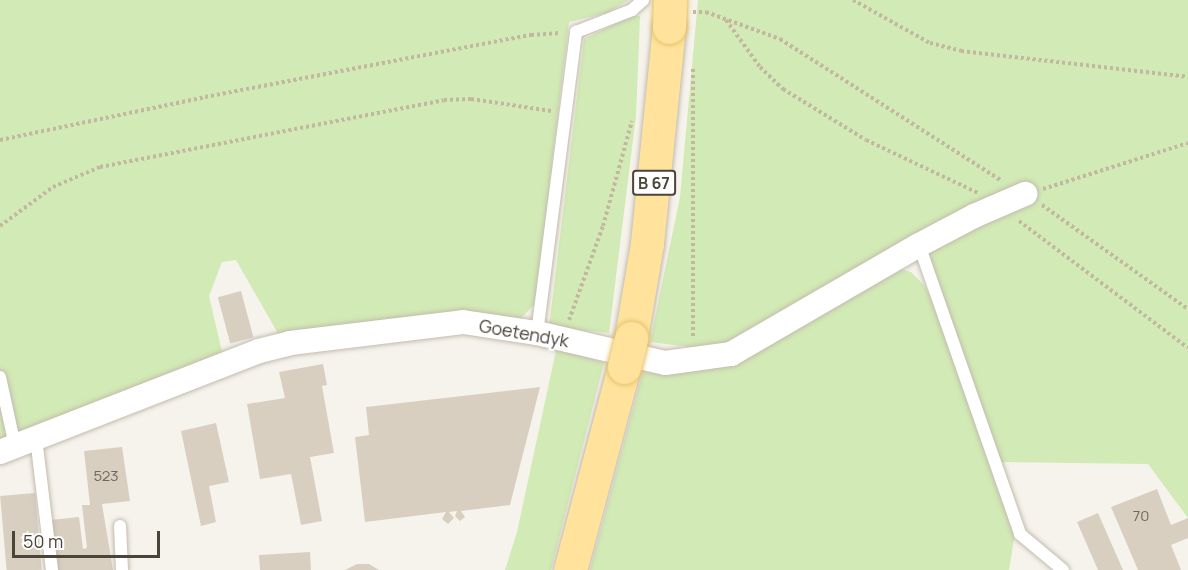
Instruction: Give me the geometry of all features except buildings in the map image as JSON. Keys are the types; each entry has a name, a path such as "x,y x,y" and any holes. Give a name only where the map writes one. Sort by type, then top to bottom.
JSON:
{"main road":[{"name":"B 67","path":"570,570 627,352 647,243 675,13"}],"street":[{"name":"Goetendyk","path":"17,445 259,351 290,343 463,322 537,333 665,363 731,354 750,346 919,245 1025,194"}],"lane":[{"path":"537,333 576,32 632,10 643,0"},
{"path":"919,245 1020,534 1063,570"},
{"path":"0,377 52,570"},
{"path":"120,526 122,570"}],"path":[{"path":"853,0 930,43 961,51 1188,77"},
{"path":"675,13 706,12 795,48 1025,194 1188,309"},
{"path":"726,20 760,67 783,89 866,140 960,182 997,206 1188,348"},
{"path":"0,140 531,35 576,32"},
{"path":"693,63 693,359"},
{"path":"0,226 73,176 123,162 444,100 471,99 564,112"},
{"path":"563,340 603,226 633,116"},
{"path":"1025,194 1188,143"}],"green space":[{"path":"0,0 629,0 607,13 569,22 535,304 517,322 280,337 236,260 222,262 209,296 223,356 0,442"},
{"path":"698,0 1188,0 1188,518 1148,464 1000,462 933,280 930,251 750,339 706,349 650,342 680,197"},
{"path":"631,16 640,16 636,116 609,333 549,327 584,39"},
{"path":"898,268 911,272 924,285 935,305 1015,534 1009,570 590,570 643,371 658,374 704,367"},
{"path":"557,346 604,363 551,570 505,570 517,532"}]}
